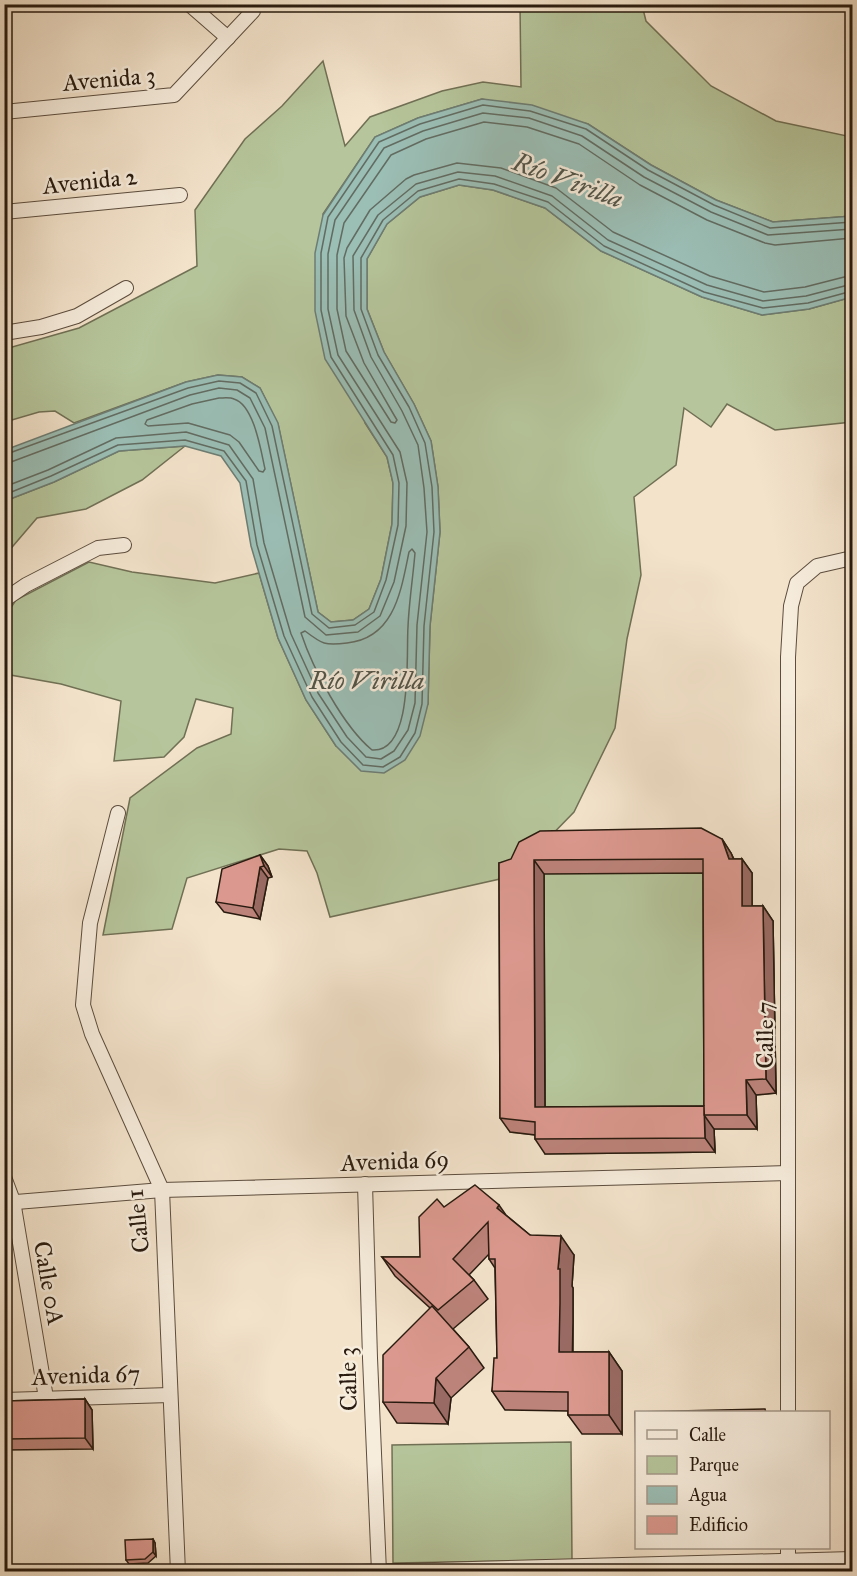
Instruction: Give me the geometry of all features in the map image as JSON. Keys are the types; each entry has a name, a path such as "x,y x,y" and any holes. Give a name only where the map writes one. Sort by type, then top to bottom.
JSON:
{"street":[{"path":"189,4 228,38"},
{"name":"Avenida 3","path":"4,112 174,95 253,11"},
{"name":"Avenida 2","path":"4,213 180,195"},
{"path":"5,328 41,327 77,316 126,288"},
{"path":"4,600 26,585 98,548 124,545"},
{"name":"Calle 7","path":"788,1411 788,657 791,606 797,583 817,566 852,558"},
{"name":"Calle 1","path":"118,813 99,882 88,936 83,1012 162,1190 178,1572"},
{"name":"Avenida 69","path":"9,1202 162,1190 788,1173"},
{"name":"Calle 0A","path":"4,1177 46,1398"},
{"name":"Calle 3","path":"365,1184 369,1347 379,1571"},
{"name":"Avenida 67","path":"4,1400 170,1395"},
{"path":"360,1572 582,1569 852,1559"}],"green space":[{"path":"520,5 642,5 646,21 711,86 776,121 852,137 852,216 773,222 716,200 651,165 588,124 482,99 418,118 375,137 323,214 365,423 387,457 393,483 392,524 381,579 369,609 353,620 331,622 318,612 278,424 260,388 242,377 218,375 186,382 74,423 55,411 39,412 5,422 5,349 79,328 197,266 195,210 245,139 282,106 323,61 345,146 370,117 442,91 483,82 521,87"},
{"path":"459,185 493,190 545,208 601,251 702,297 762,315 809,309 852,297 852,422 775,430 727,404 711,427 684,408 676,465 634,497 641,575 627,639 615,728 574,812 538,849 711,842 731,853 739,872 752,873 752,920 773,921 776,1093 756,1095 757,1129 714,1129 715,1152 545,1154 545,1136 510,1132 509,877 330,917 317,873 307,851 279,849 187,878 172,929 103,935 130,798 197,748 231,734 233,708 196,699 184,737 164,757 114,761 121,701 61,684 5,674 4,618 16,600 89,562 132,572 215,583 259,573 278,638 306,700 336,746 428,704 430,626 440,532 438,487 431,441 414,404 384,352 367,309 367,259 387,224 420,197"},
{"path":"185,446 142,480 86,509 37,518 7,553 5,552 5,501 54,482 119,451"},
{"path":"571,1442 572,1560 393,1563 392,1445"}],"water":[{"name":"Río Virilla","path":"482,99 532,105 588,124 651,165 716,200 773,222 852,216 852,297 809,309 762,315 702,297 601,251 545,208 493,190 459,185 420,197 387,224 367,259 367,309 384,352 414,404 431,441 438,487 440,532 430,626 428,704 420,736 405,760 384,773 361,771 336,746 306,700 278,638 251,546 240,483 221,456 185,446 119,451 54,482 5,501 5,450 186,382 218,375 242,377 260,388 278,423 318,612 331,622 353,620 369,609 381,579 392,524 393,483 387,457 325,359 315,311 315,253 323,215 375,137 418,118"}],"building":[{"path":"701,828 722,839 729,859 742,859 742,906 763,906 766,1079 746,1080 747,1115 704,1115 705,1138 535,1139 535,1122 500,1118 499,863 511,859 519,842 540,831","holes":["703,859 704,1106 535,1107 534,860"]},
{"path":"260,855 264,866 260,867 253,908 216,902 222,869"},
{"path":"475,1185 499,1205 497,1208 530,1235 561,1236 558,1269 560,1269 559,1352 609,1352 609,1415 568,1415 568,1392 492,1391 494,1358 497,1358 495,1259 489,1259 488,1222 453,1259 474,1280 438,1310 382,1257 420,1257 419,1217 437,1199 444,1207"},
{"path":"432,1306 469,1347 436,1378 434,1403 383,1402 383,1355"},
{"path":"85,1399 85,1438 4,1439 4,1401"},
{"path":"765,1409 766,1411 678,1411"},
{"path":"153,1539 153,1552 145,1559 126,1560 125,1540"}]}
